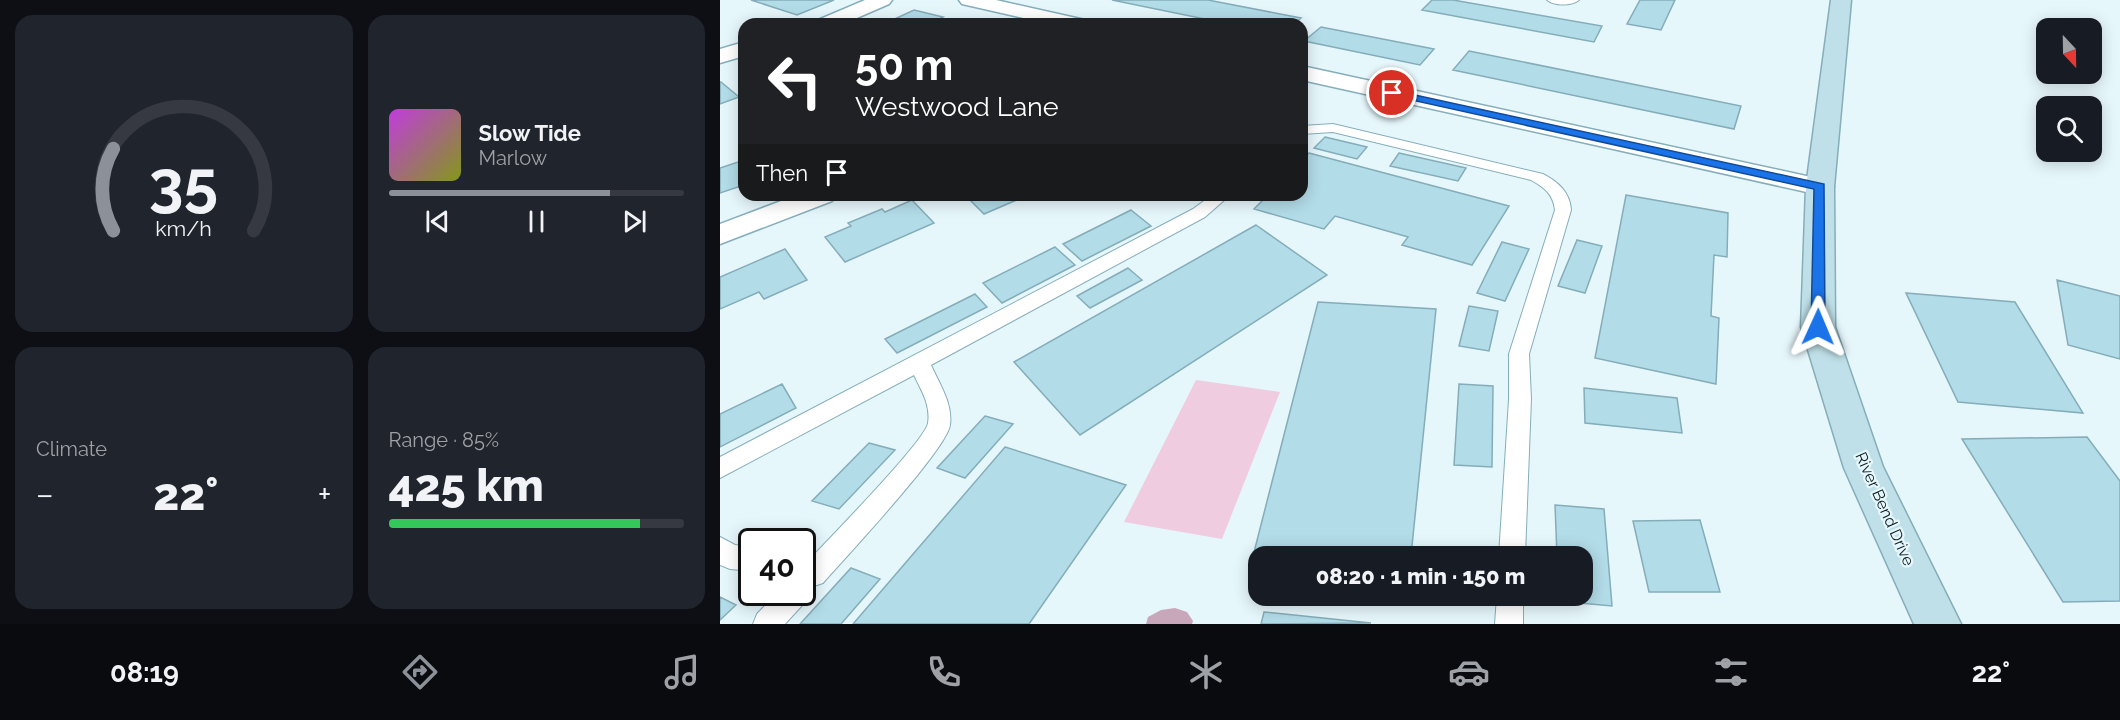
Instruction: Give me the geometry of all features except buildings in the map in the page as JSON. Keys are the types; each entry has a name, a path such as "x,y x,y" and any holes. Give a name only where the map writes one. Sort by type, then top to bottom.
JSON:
{"street":[{"path":"839,18 882,0"},
{"path":"969,0 1050,18"},
{"name":"River Bend Drive","path":"1841,0 1820,187 1818,327 1864,468 1938,624"},
{"path":"720,56 738,51"},
{"path":"1308,74 1820,187"},
{"path":"720,235 807,201"}],"lane":[{"path":"1553,0 1574,0"},
{"path":"1308,130 1333,128 1537,177 1559,193 1563,200 1563,210 1519,354 1520,399 1513,546"},
{"path":"720,468 1199,213 1214,201"},
{"path":"816,568 921,454 939,428 940,408 919,363"},
{"path":"720,549 730,557 738,558"},
{"path":"767,624 782,606"},
{"path":"1509,624 1510,606"}],"shaded area":[{"path":"1196,380 1280,392 1222,539 1124,522"},
{"path":"1175,608 1187,612 1193,621 1192,624 1146,624 1148,617 1161,610"}],"route":[{"path":"1392,93 1820,187 1818,327"}]}
